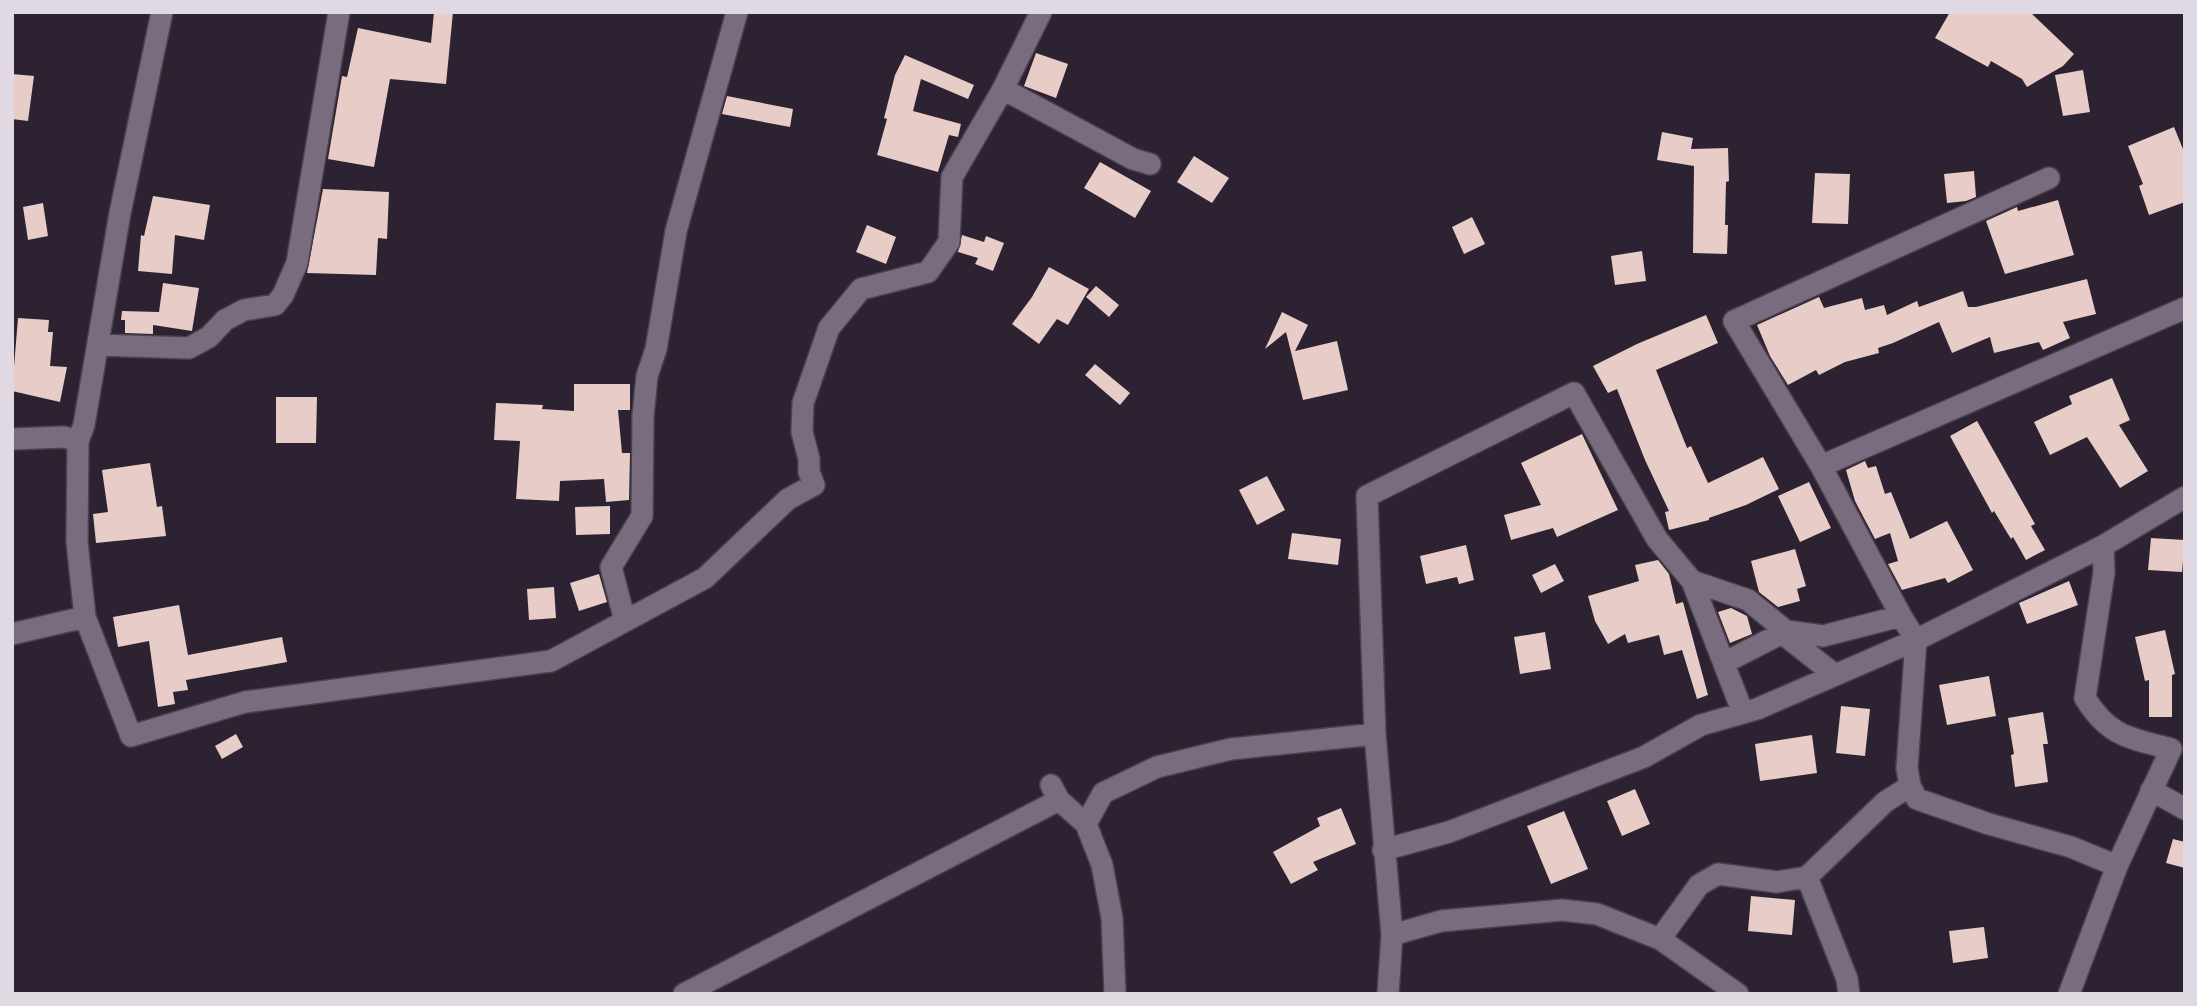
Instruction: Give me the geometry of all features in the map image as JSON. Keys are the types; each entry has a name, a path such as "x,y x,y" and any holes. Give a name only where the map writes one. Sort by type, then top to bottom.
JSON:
{"street":[{"path":"162,12 120,213 84,425 78,441 77,542 85,617 131,736 245,702 551,661 705,578 788,499 814,485 802,432 803,403 829,328 861,289 928,272 949,242 952,177 1003,89 1041,12"},
{"path":"97,345 189,348 209,337 225,320 244,310 275,305 283,295 297,263 339,12"},
{"path":"625,621 611,567 642,516 643,416 647,376 656,349 676,231 737,12"},
{"path":"1003,89 1133,159 1150,164"},
{"path":"2049,178 1734,321 1821,466 1916,640 1906,768 1910,786 1917,799 1989,824 2082,851 2118,866"},
{"path":"1821,466 2185,308"},
{"path":"1388,994 1392,935 1375,734 1367,496 1574,393 1657,539 1692,581 1743,713"},
{"path":"12,439 64,437 78,441"},
{"path":"1383,850 1462,827 1643,757 1702,725 1757,709 1835,676 1916,640 2102,546 2185,497"},
{"path":"2069,994 2118,866 2171,749 2119,735 2096,716 2085,698 2104,572 2102,546"},
{"path":"1692,581 1748,600 1835,676"},
{"path":"1724,663 1784,632 1823,636 1901,616"},
{"path":"12,634 85,617"},
{"path":"1086,824 1103,793 1157,767 1231,749 1375,734"},
{"path":"1660,939 1699,885 1718,874 1777,882 1807,877 1885,802 1910,786"},
{"path":"2151,790 2185,809"},
{"path":"684,994 1055,792 1086,824 1102,865 1112,918 1115,994"},
{"path":"1807,877 1847,979 1849,994"},
{"path":"1392,935 1441,920 1562,910 1597,914 1660,939 1738,994"}],"building":[{"path":"434,12 453,12 446,84 390,79 374,167 328,159 342,76 347,77 358,28 431,43"},
{"path":"1950,12 2030,12 2074,54 2063,66 2027,87 2022,79 1991,61 1988,67 1935,38"},
{"path":"1036,53 1068,64 1056,98 1024,86"},
{"path":"905,55 974,85 968,99 921,79 913,111 961,124 958,137 949,135 938,172 877,155 895,75"},
{"path":"2083,70 2090,112 2063,116 2055,75"},
{"path":"12,74 34,76 28,121 12,119"},
{"path":"727,96 793,109 790,127 722,114"},
{"path":"2174,127 2185,154 2185,202 2149,215 2139,186 2143,184 2128,146"},
{"path":"1662,132 1693,138 1691,149 1728,148 1729,181 1726,182 1725,225 1728,225 1727,254 1693,253 1694,166 1657,160"},
{"path":"1194,156 1229,178 1212,203 1177,182"},
{"path":"1100,162 1151,191 1135,218 1084,188"},
{"path":"1974,171 1976,197 1947,203 1944,174"},
{"path":"1815,173 1850,174 1848,224 1812,223"},
{"path":"323,189 389,192 387,239 378,238 376,275 307,273"},
{"path":"153,196 210,205 204,240 175,235 172,274 138,271 141,235 144,236"},
{"path":"2058,200 2074,255 2005,274 1986,221 2017,207 2018,211"},
{"path":"43,203 48,236 28,240 23,207"},
{"path":"1472,217 1485,244 1464,254 1452,227"},
{"path":"867,225 896,237 886,264 856,252"},
{"path":"962,235 984,242 986,236 1004,243 993,271 975,264 978,258 958,252"},
{"path":"1642,251 1646,281 1615,285 1611,256"},
{"path":"1049,267 1089,289 1068,325 1057,319 1039,344 1012,324"},
{"path":"2087,279 2096,314 2063,322 2070,338 2043,350 2039,342 1994,353 1990,337 1952,353 1939,322 1878,348 1879,353 1845,362 1819,375 1816,370 1788,385 1770,356 1757,325 1819,297 1824,308 1862,298 1865,310 1884,305 1887,315 1917,301 1919,307 1963,291 1968,307 1976,307"},
{"path":"163,283 199,288 192,331 153,325 153,334 125,333 125,320 121,320 122,311 159,312"},
{"path":"1096,286 1119,305 1109,317 1086,297"},
{"path":"1282,312 1308,325 1295,351 1337,341 1348,390 1303,400 1286,332 1265,349"},
{"path":"1706,315 1718,343 1656,370 1687,448 1691,446 1708,483 1763,457 1779,489 1709,520 1669,530 1665,512 1669,511 1617,389 1608,393 1593,366"},
{"path":"18,318 49,320 48,332 53,332 50,366 67,367 60,402 12,391"},
{"path":"1095,364 1130,393 1120,405 1085,375"},
{"path":"2112,378 2130,420 2119,425 2148,471 2120,488 2087,437 2050,455 2034,422 2072,404 2069,396"},
{"path":"574,384 630,384 630,410 618,410 622,453 630,453 629,500 606,502 604,479 560,481 559,501 516,499 520,441 494,440 496,403 543,405 542,409 574,411"},
{"path":"276,397 317,397 316,443 276,443"},
{"path":"1977,421 2035,524 2031,526 2045,550 2026,560 2013,537 2011,539 1994,511 1992,513 1950,436"},
{"path":"1582,434 1618,510 1557,537 1553,528 1511,540 1504,515 1541,505 1521,463"},
{"path":"1865,461 1868,468 1876,466 1885,494 1891,492 1910,539 1947,521 1973,570 1948,583 1945,578 1902,590 1888,564 1898,561 1890,533 1875,539 1855,501 1846,470"},
{"path":"150,463 157,507 162,506 166,536 96,543 93,514 108,512 102,470"},
{"path":"1267,476 1285,510 1257,525 1239,490"},
{"path":"1809,482 1831,528 1800,542 1778,496"},
{"path":"610,506 610,534 576,535 575,507"},
{"path":"1292,533 1341,539 1338,565 1288,559"},
{"path":"2151,538 2185,540 2182,572 2148,570"},
{"path":"1466,545 1474,580 1459,584 1457,577 1426,584 1420,556"},
{"path":"1795,549 1806,586 1797,589 1800,601 1778,607 1759,592 1751,561"},
{"path":"1658,560 1669,574 1676,604 1683,602 1708,695 1697,699 1682,650 1664,655 1659,635 1628,643 1625,634 1608,644 1595,621 1588,596 1639,581 1635,565"},
{"path":"1555,564 1564,581 1541,593 1532,575"},
{"path":"599,574 607,602 579,611 570,583"},
{"path":"2069,581 2078,605 2027,624 2019,603"},
{"path":"554,587 556,618 529,620 527,589"},
{"path":"179,605 188,655 282,637 287,662 186,680 188,690 173,692 175,704 158,707 149,641 118,647 113,617"},
{"path":"1731,608 1747,616 1752,634 1730,643 1718,612"},
{"path":"2165,630 2175,674 2172,675 2172,717 2149,717 2149,680 2145,681 2135,637"},
{"path":"1545,632 1551,669 1520,674 1514,637"},
{"path":"1989,676 1996,716 1947,725 1939,685"},
{"path":"1841,706 1870,709 1865,756 1836,753"},
{"path":"2043,712 2048,744 2043,744 2048,782 2015,787 2011,755 2014,754 2008,718"},
{"path":"236,734 243,747 222,759 215,746"},
{"path":"1812,735 1817,773 1760,781 1755,744"},
{"path":"1635,789 1650,824 1622,836 1607,801"},
{"path":"1341,808 1356,844 1313,862 1318,870 1291,884 1273,852 1320,826 1317,818"},
{"path":"1564,811 1588,869 1551,884 1527,826"},
{"path":"2173,839 2185,842 2185,868 2166,863"},
{"path":"1751,896 1795,900 1792,935 1748,931"},
{"path":"1984,927 1988,958 1953,963 1949,931"}]}
